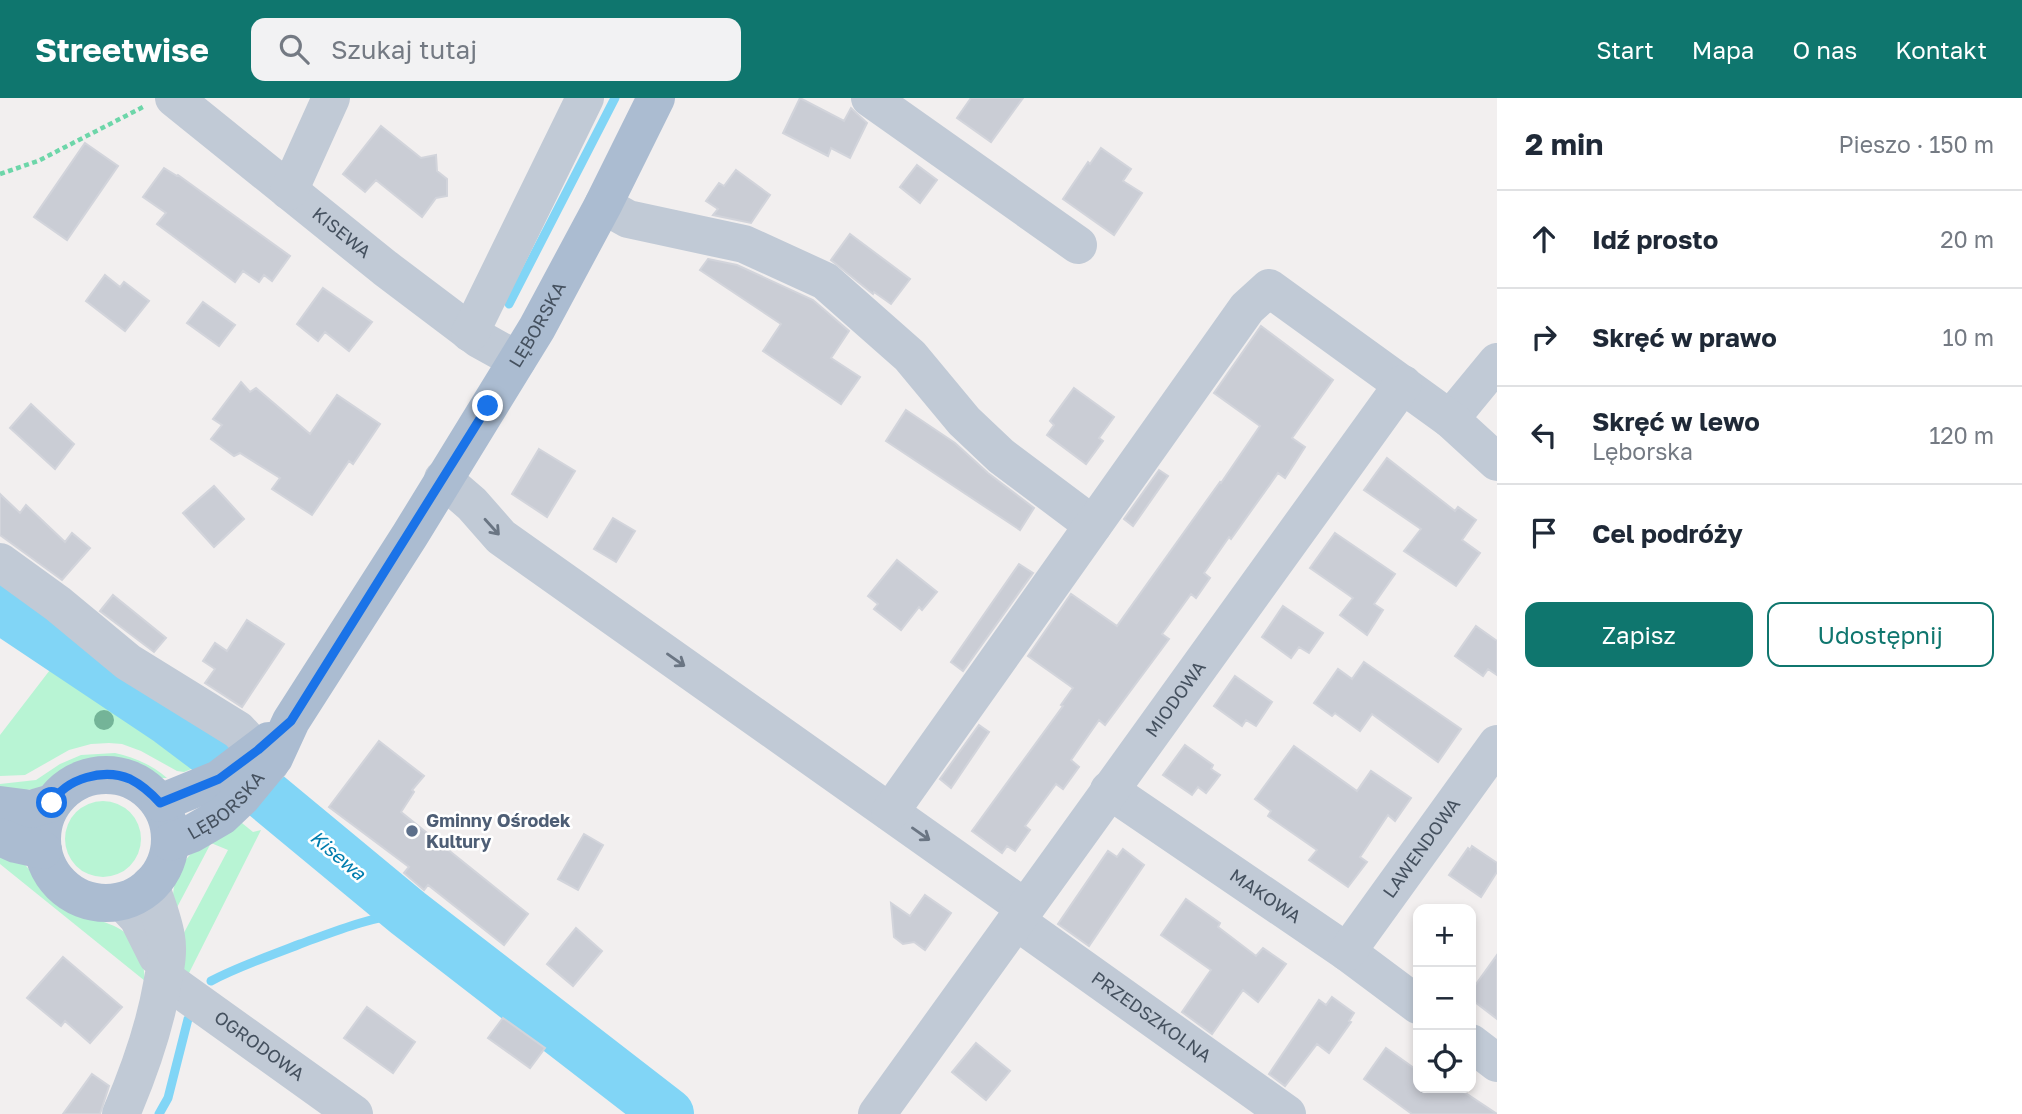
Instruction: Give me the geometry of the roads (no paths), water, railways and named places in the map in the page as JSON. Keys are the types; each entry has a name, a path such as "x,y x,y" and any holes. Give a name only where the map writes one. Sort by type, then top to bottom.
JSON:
{"main road":[{"name":"LĘBORSKA","path":"160,803 230,788 284,741 291,721 517,360 603,205 656,98"},
{"path":"108,774 128,778 146,788 160,803 168,822 170,842 167,862 156,880 137,893 103,904 83,900 65,890 51,875 41,836 45,816 52,803 70,785 88,776 108,774"},
{"name":"LĘBORSKA","path":"170,842 191,834 222,816 230,788"},
{"path":"0,805 31,809 52,803"},
{"path":"0,837 43,850"}],"street":[{"name":"KISEWA","path":"174,98 470,333 517,360"},
{"path":"289,191 331,98"},
{"path":"470,333 585,98"},
{"path":"870,98 1078,245"},
{"path":"603,205 628,219 744,244 825,281 910,356 964,421 1001,456 1093,525"},
{"path":"890,812 1247,308 1269,288 1450,419 1497,462"},
{"path":"1450,419 1497,362"},
{"name":"MIODOWA","path":"877,1114 1403,384"},
{"name":"PRZEDSZKOLNA","path":"443,480 472,504 501,537 890,812 1021,915 1287,1114"},
{"path":"0,562 58,604 128,662 238,730 264,757"},
{"name":"LAWENDOWA","path":"1347,952 1497,744"},
{"name":"MAKOWA","path":"1109,790 1347,952 1413,1000"},
{"path":"121,1114 148,1049 163,978 148,935 138,918 137,893"},
{"name":"OGRODOWA","path":"163,978 354,1114"},
{"path":"1476,1048 1497,1063"}],"waterway":[{"path":"509,304 615,98"},
{"name":"Kisewa","path":"0,607 169,720 233,768 408,913 668,1114"},
{"path":"211,981 255,961 340,930 367,921 408,913"},
{"path":"159,1114 168,1098 188,1019"}],"place":[{"name":"Gminny Ośrodek Kultury","path":"412,831"}]}
